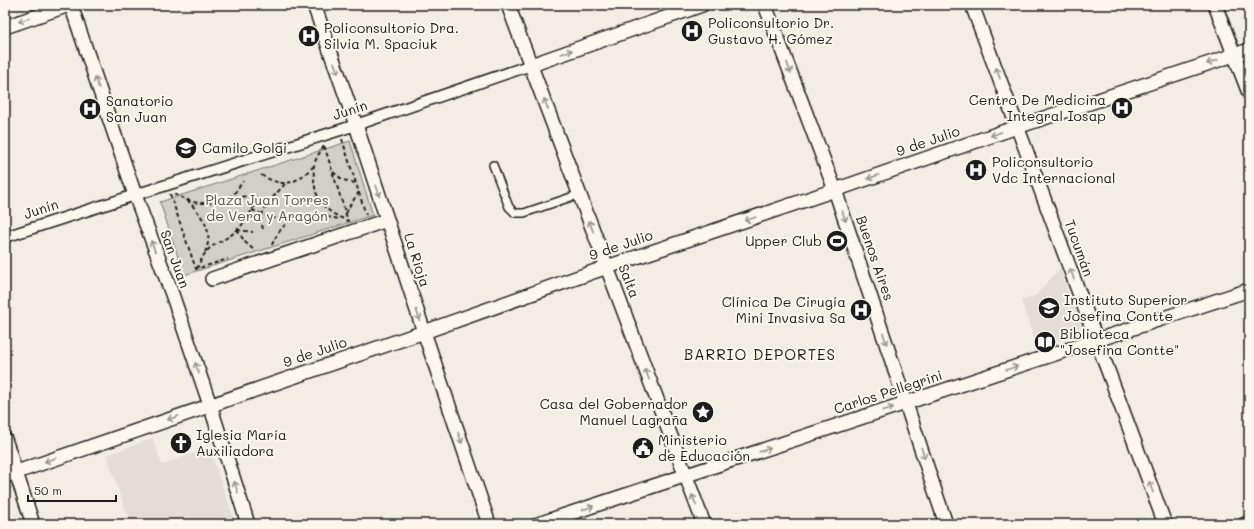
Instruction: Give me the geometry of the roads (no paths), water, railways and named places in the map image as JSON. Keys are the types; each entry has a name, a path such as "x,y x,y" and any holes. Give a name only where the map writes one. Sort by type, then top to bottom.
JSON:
{"street":[{"path":"5,26 70,5"},
{"name":"San Juan","path":"70,5 135,195 172,294 210,405 248,524"},
{"name":"La Rioja","path":"314,5 356,125 424,332 490,524"},
{"name":"Salta","path":"508,5 704,524"},
{"name":"Junín","path":"5,237 135,195 323,141 339,131 702,5"},
{"name":"Buenos Aires","path":"765,5 835,190 946,524"},
{"name":"Tucumán","path":"972,5 1165,524"},
{"path":"1215,5 1249,93"},
{"name":"9 de Julio","path":"10,474 424,332 607,267 1017,127 1249,50"},
{"path":"212,279 387,220"},
{"name":"Carlos Pellegrini","path":"538,524 907,403 1096,339 1249,290"},
{"path":"5,440 10,474 33,524"},
{"path":"1245,524 1249,523"}],"lane":[{"path":"493,165 509,207 515,213 524,214 580,194"}],"place":[{"name":"Policonsultorio Dr. Gustavo H. Gómez","path":"692,31"},
{"name":"Policonsultorio Dra. Silvia M. Spaciuk","path":"309,36"},
{"name":"Centro De Medicina Integral Iosap","path":"1122,108"},
{"name":"Sanatorio San Juan","path":"90,109"},
{"name":"Camilo Golgi","path":"186,148"},
{"name":"Policonsultorio Vdc Internacional","path":"976,170"},
{"name":"Upper Club","path":"837,241"},
{"name":"Instituto Superior Josefina Contte","path":"1049,308"},
{"name":"Clínica De Cirugía Mini Invasiva Sa","path":"861,310"},
{"name":"Biblioteca \"Josefina Contte\"","path":"1045,342"},
{"name":"Casa del Gobernador Manuel Lagraña","path":"703,412"},
{"name":"Iglesia María Auxiliadora","path":"181,443"},
{"name":"Ministerio de Educación","path":"643,448"}],"district":[{"name":"BARRIO DEPORTES","path":"760,355"}],"park label":[{"name":"Plaza Juan Torres de Vera y Aragón","path":"267,208"}]}
